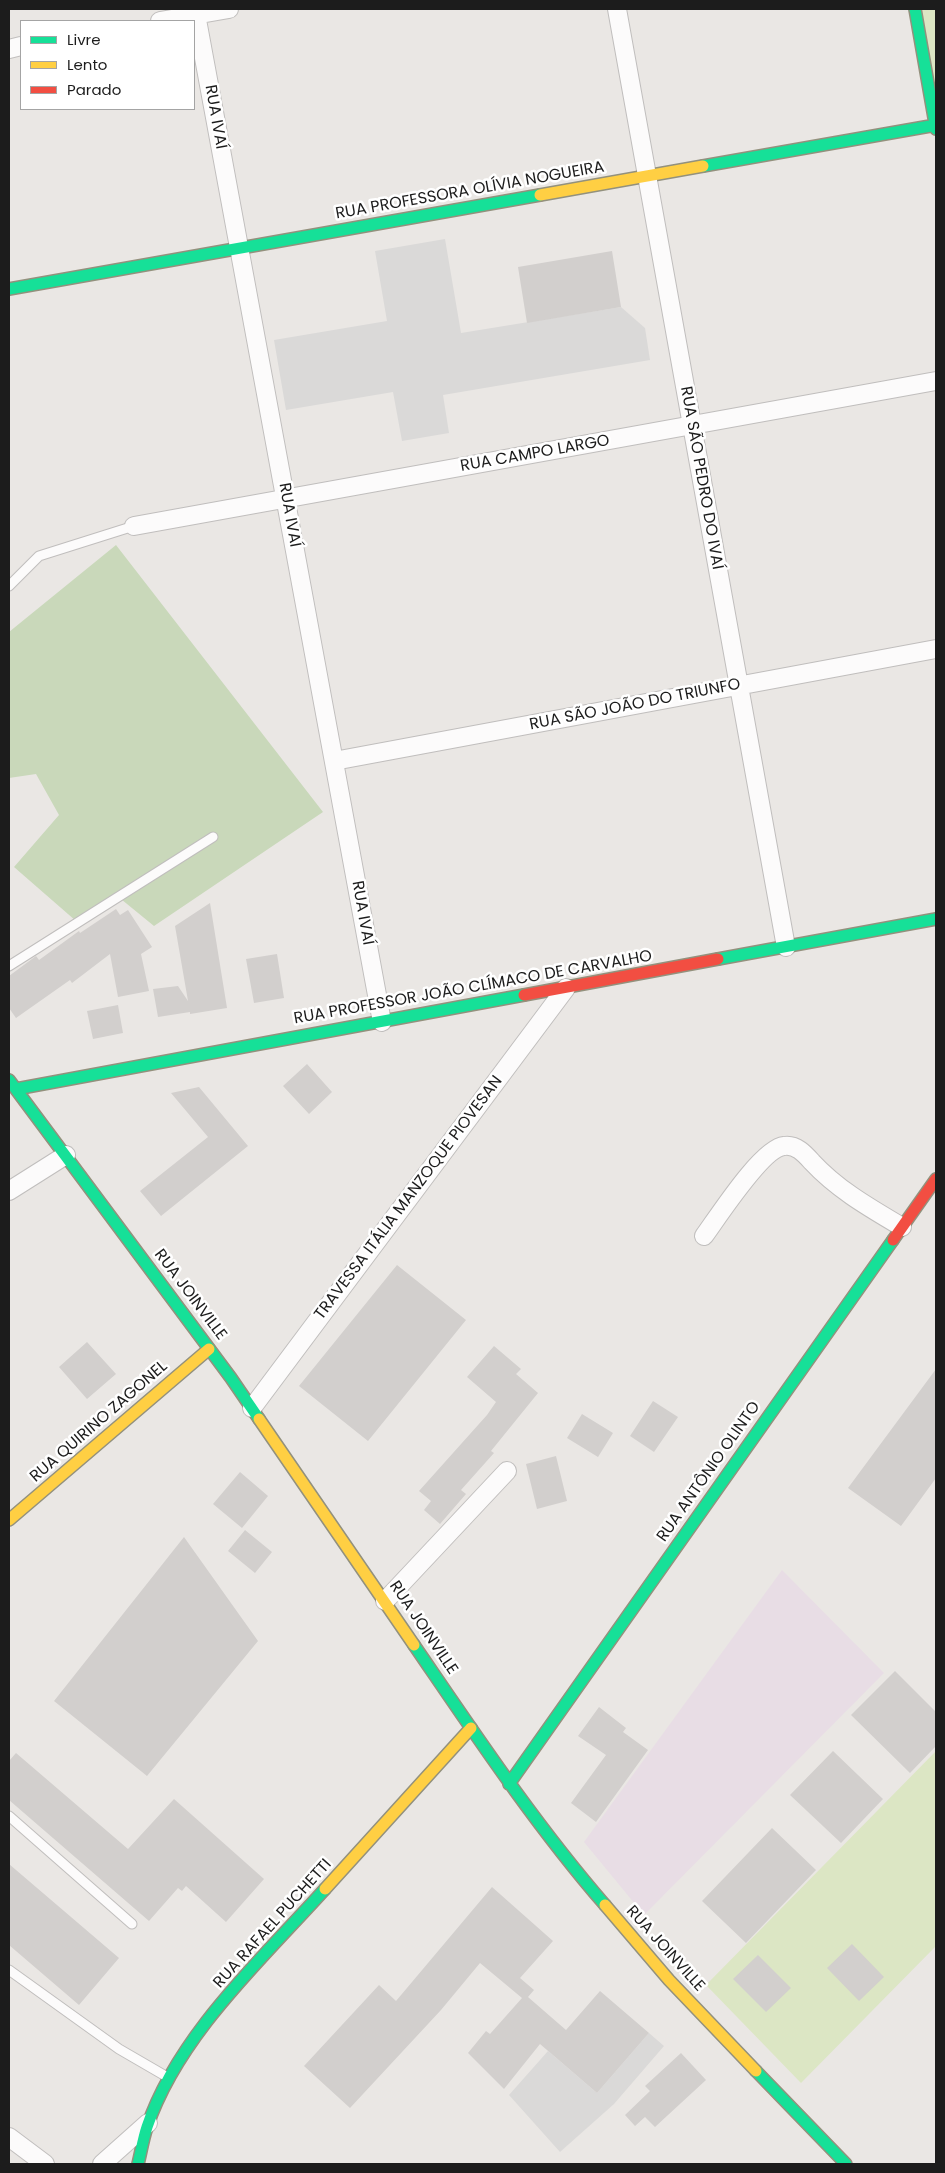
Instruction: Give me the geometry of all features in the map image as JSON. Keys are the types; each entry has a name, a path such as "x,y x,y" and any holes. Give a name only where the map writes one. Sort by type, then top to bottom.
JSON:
{"main road":[{"path":"915,9 936,126"},
{"name":"RUA PROFESSORA OLÍVIA NOGUEIRA","path":"9,289 936,126"},
{"name":"RUA PROFESSOR JOÃO CLÍMACO DE CARVALHO","path":"16,1089 936,919"},
{"name":"RUA JOINVILLE","path":"9,1080 210,1349 509,1784 564,1858 628,1934 716,2030 846,2164"},
{"name":"RUA ANTÔNIO OLINTO","path":"509,1784 936,1179"},
{"name":"RUA QUIRINO ZAGONEL","path":"9,1520 210,1349"},
{"name":"RUA RAFAEL PUCHETTI","path":"138,2164 148,2123 169,2078 199,2034 218,2010 471,1728"}],"street":[{"path":"164,20 196,12 230,9"},
{"name":"RUA SÃO PEDRO DO IVAÍ","path":"617,9 786,947"},
{"name":"RUA IVAÍ","path":"196,12 382,1022"},
{"name":"RUA CAMPO LARGO","path":"134,526 936,381"},
{"name":"RUA SÃO JOÃO DO TRIUNFO","path":"334,761 936,649"},
{"name":"TRAVESSA ITÁLIA MANZOQUE PIOVESAN","path":"252,1408 566,988"},
{"path":"704,1236 740,1186 761,1161 774,1149 784,1146 794,1146 803,1152 824,1175 902,1227"},
{"path":"9,1191 66,1155"},
{"path":"385,1601 507,1471"},
{"path":"102,2164 148,2123"},
{"path":"9,2137 45,2164"}],"lane":[{"path":"9,586 39,556 134,526"},
{"path":"9,966 213,837"},
{"path":"9,1816 132,1924"},
{"path":"9,1970 119,2049 169,2078"}],"shaded area":[{"path":"445,239 461,333 621,307 645,328 650,360 443,395 449,433 402,441 393,392 286,410 274,340 387,321 375,251"},
{"path":"782,1570 884,1673 644,1915 584,1842"},
{"path":"649,2033 664,2046 614,2104 560,2152 509,2095 548,2051 597,2093"}],"green space":[{"path":"920,9 936,9 936,101"},
{"path":"116,545 323,812 154,926 116,895 76,921 14,867 59,815 36,774 9,778 9,632"},
{"path":"936,1751 936,1946 801,2083 706,1985"}],"building":[{"path":"612,251 621,307 527,323 518,267"},
{"path":"210,903 227,1008 158,1017 153,989 178,986 188,1001 175,926"},
{"path":"116,909 120,915 128,910 152,947 141,954 149,991 118,997 110,954 72,983 70,980 16,1018 9,1008 9,976 36,956 39,960 79,931 80,933"},
{"path":"277,954 284,998 254,1003 246,959"},
{"path":"118,1005 123,1033 93,1039 87,1011"},
{"path":"307,1064 332,1092 309,1114 283,1086"},
{"path":"199,1087 248,1146 161,1216 140,1191 208,1137 171,1093"},
{"path":"397,1265 466,1320 368,1441 299,1386"},
{"path":"87,1342 116,1374 87,1399 59,1367"},
{"path":"494,1346 521,1369 516,1374 538,1393 491,1451 494,1453 461,1490 466,1494 440,1524 424,1510 431,1501 419,1491 487,1415 496,1402 467,1377"},
{"path":"936,1369 936,1478 901,1526 848,1488"},
{"path":"653,1401 678,1417 654,1452 630,1436"},
{"path":"582,1414 613,1433 598,1457 567,1438"},
{"path":"556,1456 567,1501 537,1509 526,1464"},
{"path":"240,1472 268,1496 242,1528 213,1504"},
{"path":"245,1530 272,1552 255,1573 228,1551"},
{"path":"184,1537 258,1641 147,1776 54,1701"},
{"path":"895,1671 936,1712 936,1746 910,1773 851,1715"},
{"path":"599,1707 626,1728 623,1732 648,1750 596,1822 571,1803 606,1755 578,1736"},
{"path":"833,1751 883,1799 841,1843 790,1795"},
{"path":"16,1753 128,1849 174,1799 264,1879 226,1922 186,1886 182,1891 178,1888 149,1921 9,1800 9,1761"},
{"path":"772,1828 816,1870 746,1943 702,1901"},
{"path":"9,1864 119,1958 79,2005 9,1945"},
{"path":"492,1887 553,1941 520,1978 534,1990 528,1997 566,2030 600,1991 649,2033 597,2093 540,2044 504,2089 468,2053 486,2031 490,2034 522,1998 480,1963 441,2010 350,2108 304,2066 379,1985 396,2001"},
{"path":"852,1944 884,1977 859,2001 827,1968"},
{"path":"758,1955 791,1988 766,2012 733,1979"},
{"path":"681,2053 706,2080 655,2127 645,2117 635,2126 625,2115 650,2091 645,2086"}],"traffic: fast":[{"path":"915,9 936,129"},
{"path":"703,166 936,125"},
{"path":"9,289 540,195"},
{"path":"718,959 936,919"},
{"path":"16,1089 524,995"},
{"path":"9,1080 231,1378 259,1419"},
{"path":"509,1784 893,1240"},
{"path":"414,1645 529,1810 605,1905"},
{"path":"138,2164 147,2127 161,2093 179,2061 200,2030 249,1971 325,1889"},
{"path":"756,2071 846,2164"}],"traffic: slow":[{"path":"540,195 703,166"},
{"path":"9,1520 209,1349"},
{"path":"259,1419 414,1645"},
{"path":"325,1889 471,1728"},
{"path":"605,1905 669,1980 756,2071"}],"traffic: jam":[{"path":"524,995 718,959"},
{"path":"893,1240 936,1179"}]}
